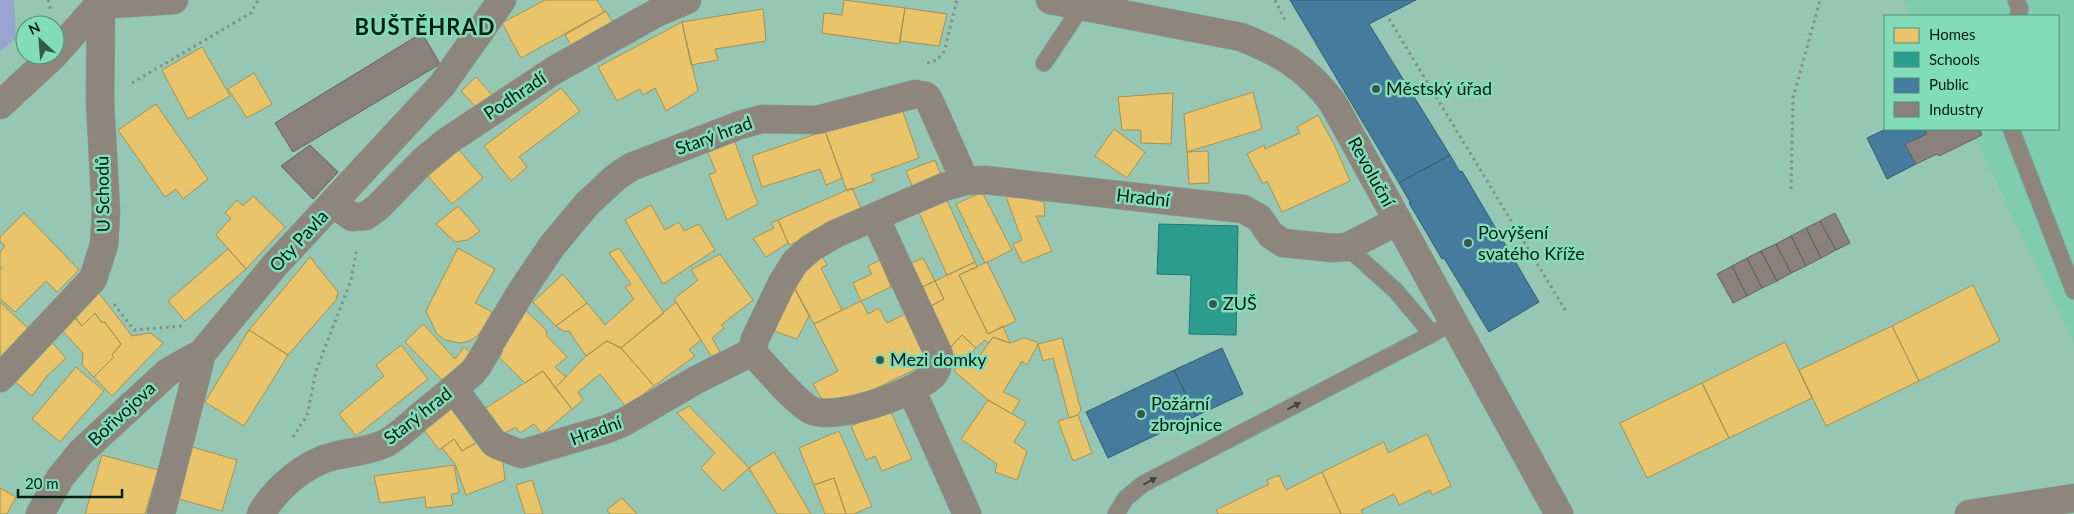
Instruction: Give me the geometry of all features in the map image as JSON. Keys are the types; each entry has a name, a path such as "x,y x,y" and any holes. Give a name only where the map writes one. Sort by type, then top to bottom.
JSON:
{"street":[{"name":"Oty Pavla","path":"161,514 202,353 275,265 334,204 442,85 502,0"},
{"name":"Podhradí","path":"361,218 372,213 423,161 446,142 553,71 647,18 687,0"},
{"name":"Revoluční","path":"1050,0 1241,37 1269,48 1296,64 1321,87 1333,103 1398,221 1443,328 1559,514"},
{"name":"U Schodů","path":"0,378 93,279 104,245 106,212 100,102 99,1"},
{"path":"65,41 99,1 114,4 164,1"},
{"path":"0,105 42,65"},
{"name":"Starý hrad","path":"261,514 273,497 297,474 325,458 385,444 454,389 477,367 521,292 552,246 587,204 616,177 642,162 740,125 772,118 817,120 902,96 921,94 930,100 965,181"},
{"name":"Hradní","path":"454,389 494,442 522,454 607,429 624,422 702,377 752,352 755,339 782,283 802,254 822,241 875,217 944,187 965,181 985,180 1243,209 1259,218 1271,235 1283,243 1347,248"},
{"path":"334,204 349,216 361,218"},
{"path":"752,352 804,406 820,413 834,413 866,407 911,389 933,375 937,369 939,355 875,217"},
{"path":"1347,248 1398,221"},
{"name":"Bořivojova","path":"40,514 60,478 81,452 168,372 202,353"},
{"path":"911,389 967,514"},
{"path":"1969,514 2074,498"}],"lane":[{"path":"2016,0 2020,9 2018,15"},
{"path":"1044,62 1082,6"},
{"path":"2011,130 2074,291"},
{"path":"1116,514 1126,498 1144,484 1443,328 1396,291 1347,248"}],"path":[{"path":"100,102 251,13 258,0"},
{"path":"1791,189 1793,98 1820,0"},
{"path":"919,66 937,60 944,52 957,1"},
{"path":"1389,19 1567,313"},
{"path":"292,438 307,416 316,372 352,280 361,218"},
{"path":"110,300 134,330 188,326"}],"shaded area":[{"path":"1903,0 2074,0 2074,343 1975,138 1982,135 1980,130 2059,130 2059,15 1910,15"}],"water":[{"path":"0,0 14,0 15,39 0,52"}],"building: Homes":[{"path":"545,0 597,0 604,12 521,58 502,23"},
{"path":"844,0 905,8 899,44 822,33 824,13 842,15"},
{"path":"905,8 947,14 939,46 900,41"},
{"path":"763,9 766,41 715,49 718,60 691,65 682,22"},
{"path":"606,11 613,23 572,47 565,35"},
{"path":"682,22 698,91 666,111 655,88 643,95 640,89 617,101 598,67"},
{"path":"202,47 230,96 188,119 162,70"},
{"path":"254,73 272,104 247,118 228,89"},
{"path":"476,77 493,96 475,106 461,91"},
{"path":"561,88 580,111 519,157 527,167 511,181 484,146"},
{"path":"1253,92 1262,129 1187,152 1184,114"},
{"path":"1173,93 1171,144 1141,143 1141,130 1122,130 1118,97"},
{"path":"156,104 208,179 183,199 176,189 165,197 118,130"},
{"path":"901,106 919,158 871,175 874,181 847,191 825,131"},
{"path":"1318,115 1335,146 1350,181 1282,212 1267,181 1263,184 1247,154 1264,145 1265,149 1300,133 1297,127"},
{"path":"1114,129 1145,152 1127,178 1095,156"},
{"path":"825,131 842,178 826,185 820,169 762,187 752,156"},
{"path":"734,140 758,204 727,220 709,175 716,172 707,150"},
{"path":"459,150 483,178 452,204 428,176"},
{"path":"1208,151 1209,183 1189,184 1187,152"},
{"path":"935,160 941,175 913,188 906,171"},
{"path":"852,188 863,213 789,245 778,220"},
{"path":"982,192 1012,250 985,263 956,204"},
{"path":"1005,194 1044,202 1045,216 1036,216 1052,251 1022,263 1013,244 1022,240"},
{"path":"253,196 285,227 246,269 216,235 231,218 225,213 237,200 243,206"},
{"path":"945,196 975,262 947,275 917,208"},
{"path":"651,205 665,230 679,222 684,231 699,224 715,250 663,284 625,220"},
{"path":"458,206 480,231 468,240 455,242 436,224"},
{"path":"24,213 79,270 57,292 46,281 15,312 0,299 0,270 2,268 0,266 0,252 5,246 0,241 0,237"},
{"path":"778,220 788,243 766,257 753,238 774,228 771,223"},
{"path":"458,248 495,269 475,303 492,312 482,331 477,336 470,341 460,343 445,340 437,334 426,311"},
{"path":"619,248 664,313 621,348 607,341 586,356 569,331 563,331 556,326 587,303 605,325 634,299 625,287 631,284 609,253"},
{"path":"228,249 246,269 185,321 168,301"},
{"path":"819,251 827,265 821,268 842,310 814,324 790,279"},
{"path":"720,254 753,300 721,325 724,328 712,338 720,352 712,357 674,299 698,280 691,270"},
{"path":"310,257 338,292 336,300 288,355 249,330"},
{"path":"923,258 935,281 920,288 908,265"},
{"path":"880,260 891,287 861,301 853,283 872,274 868,266"},
{"path":"975,262 977,267 959,275 988,334 1003,326 1010,343 993,337 989,343 985,340 976,348 962,335 951,347 931,306 944,299 935,281"},
{"path":"987,262 1016,321 988,334 959,275"},
{"path":"563,274 587,303 556,326 533,302"},
{"path":"935,281 944,299 931,306 920,288"},
{"path":"791,282 809,316 797,339 771,330"},
{"path":"1973,285 2000,341 1919,381 1892,326"},
{"path":"98,292 132,336 151,333 163,343 112,396 94,377 114,357 112,355 121,344 104,321 102,323 95,313 82,326 75,317"},
{"path":"861,301 868,314 879,308 887,323 905,314 925,354 920,367 852,400 822,399 813,384 838,371 814,324"},
{"path":"0,302 28,328 0,358"},
{"path":"676,302 701,340 689,350 695,356 654,386 621,348"},
{"path":"522,307 546,330 547,336 567,357 555,367 566,377 555,388 543,371 525,383 492,350"},
{"path":"95,313 102,323 104,321 121,344 112,355 114,357 94,377 82,365 83,353 61,329 73,316 82,326"},
{"path":"423,324 455,359 464,347 472,354 446,384 405,342"},
{"path":"1892,326 1919,381 1826,426 1799,370"},
{"path":"249,330 288,355 244,426 205,402"},
{"path":"962,335 976,348 963,362 948,350"},
{"path":"993,337 1010,343 1024,338 1038,344 1027,365 1022,361 1003,392 1020,400 1012,414 988,400 954,371 962,361 972,366"},
{"path":"1062,338 1081,410 1078,415 1069,418 1053,358 1043,361 1038,344"},
{"path":"49,339 66,358 47,376 32,396 11,378"},
{"path":"607,341 621,348 654,386 626,407 600,374 578,392 583,400 572,409 555,388 586,356"},
{"path":"1785,342 1812,398 1729,438 1702,383"},
{"path":"401,345 428,379 356,436 339,414 384,376 376,365"},
{"path":"76,367 104,391 60,442 32,419"},
{"path":"543,371 572,409 542,434 534,424 520,433 516,427 499,436 483,410"},
{"path":"1702,383 1729,438 1647,478 1620,423"},
{"path":"988,400 1026,422 1014,442 1027,451 1017,480 995,472 997,464 961,439"},
{"path":"452,404 479,441 462,451 454,439 439,450 421,426"},
{"path":"689,406 749,468 723,491 701,468 715,453 677,413"},
{"path":"890,410 912,459 882,471 875,456 866,460 851,426"},
{"path":"1078,415 1092,453 1073,461 1058,421"},
{"path":"839,431 872,506 854,514 846,514 834,478 814,485 799,448"},
{"path":"1427,434 1451,486 1432,495 1430,490 1399,505 1394,494 1361,510 1363,514 1341,514 1322,472 1384,442 1388,453"},
{"path":"454,439 462,451 479,441 502,454 505,480 466,495 455,464 442,448"},
{"path":"189,446 237,460 222,511 175,498"},
{"path":"774,452 811,514 777,514 749,468"},
{"path":"102,455 158,470 145,514 85,514"},
{"path":"454,465 459,493 451,494 453,505 426,508 425,497 380,503 374,476"},
{"path":"1322,472 1341,514 1218,514 1216,510 1269,484 1267,480 1279,475 1286,490"},
{"path":"834,478 846,514 825,514 814,485"},
{"path":"532,480 543,514 525,514 516,485"},
{"path":"0,488 16,497 7,514 0,514"},
{"path":"622,498 637,514 610,514 607,510"}],"building: Schools":[{"name":"ZUŠ","path":"1159,224 1238,226 1236,335 1189,334 1191,275 1157,274"}],"building: Public":[{"name":"Městský úřad","path":"1290,0 1416,0 1369,24 1450,155 1399,183"},
{"path":"1884,130 1925,130 1927,134 1905,144 1916,164 1887,179 1867,138"},
{"name":"Povýšení svatého Kříže","path":"1450,155 1460,172 1462,171 1539,302 1489,332 1444,258 1442,259 1399,183"},
{"path":"1222,348 1243,394 1196,416 1174,370"},
{"name":"Požární zbrojnice","path":"1174,370 1196,416 1108,458 1086,412"}],"building: Industry":[{"path":"422,33 440,64 293,152 275,123"},
{"path":"1925,130 1980,130 1982,135 1939,156 1937,154 1916,164 1905,144 1927,134"},
{"path":"310,145 338,172 313,199 281,166"},
{"path":"1835,213 1850,243 1836,250 1820,221"},
{"path":"1820,221 1836,250 1821,258 1806,228"},
{"path":"1806,228 1821,258 1806,266 1791,236"},
{"path":"1791,236 1806,266 1791,273 1776,244"},
{"path":"1776,244 1791,273 1777,281 1761,251"},
{"path":"1761,251 1777,281 1762,288 1747,258"},
{"path":"1747,258 1762,288 1747,296 1732,266"},
{"path":"1732,266 1747,296 1733,303 1717,274"}],"place":[{"name":"Městský úřad","path":"1376,89"},
{"name":"Povýšení svatého Kříže","path":"1468,243"},
{"name":"ZUŠ","path":"1213,304"},
{"name":"Mezi domky","path":"880,360"},
{"name":"Požární zbrojnice","path":"1141,414"}],"district":[{"name":"BUŠTĚHRAD","path":"425,27"}]}
